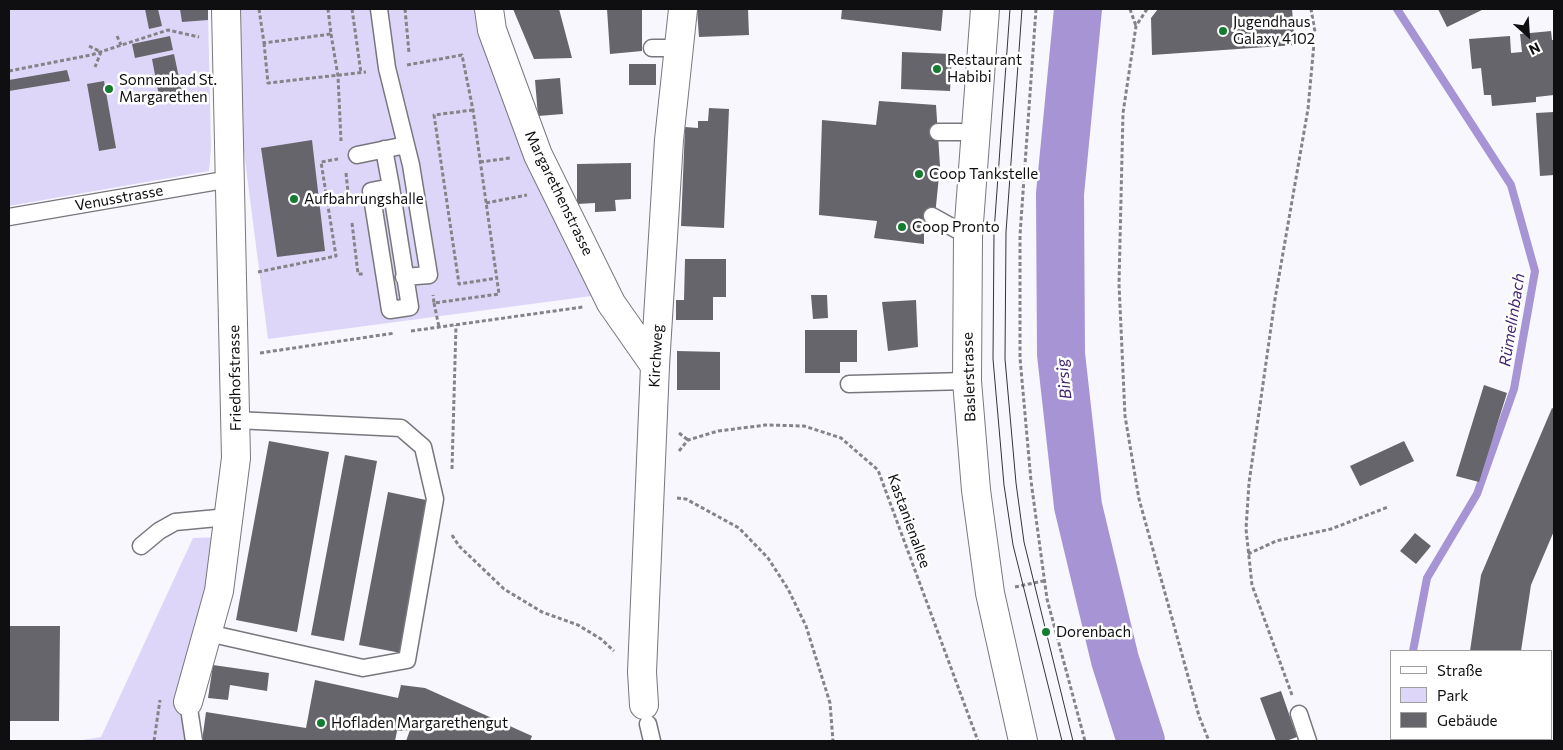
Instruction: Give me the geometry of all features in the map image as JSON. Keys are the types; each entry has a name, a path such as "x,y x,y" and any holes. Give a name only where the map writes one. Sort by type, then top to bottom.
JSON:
{"street":[{"name":"Friedhofstrasse","path":"188,702 219,592 236,458 226,9"},
{"name":"Margarethenstrasse","path":"490,9 492,30 538,155 611,303 655,366"},
{"name":"Kirchweg","path":"646,714 642,672 655,366 669,140 683,9"},
{"name":"Baslerstrasse","path":"985,9 968,236 967,382 976,490 990,594 1023,741"}],"lane":[{"path":"379,9 387,68 406,145 429,275 404,278"},
{"path":"652,48 678,48"},
{"path":"938,132 975,132"},
{"path":"348,154 406,145"},
{"path":"384,149 391,187 404,278 410,307 390,310 371,191 391,187"},
{"name":"Venusstrasse","path":"9,216 230,179"},
{"path":"932,216 968,236"},
{"path":"849,384 967,382"},
{"path":"208,633 362,668 407,660 435,499 423,447 401,428 236,420"},
{"path":"141,546 175,522 228,517"},
{"name":"Friedhofstrasse","path":"188,702 194,741"},
{"path":"646,714 652,741"},
{"path":"1299,714 1308,741"}],"path":[{"path":"259,9 268,83 361,73 462,55 473,110 499,294 434,303"},
{"path":"232,276 336,256 321,162 348,154 339,126 338,76 328,9"},
{"path":"352,9 361,73"},
{"path":"405,9 410,64"},
{"path":"1036,9 1020,235 1020,358 1040,562 1047,599 1086,741"},
{"path":"1130,9 1136,26"},
{"path":"1147,9 1136,26 1122,113 1120,284 1125,416 1139,499 1199,716 1210,741"},
{"path":"1299,714 1252,585 1246,529 1249,483 1275,299 1308,109 1315,32 1311,9"},
{"path":"9,71 101,52 168,30 208,39 227,36"},
{"path":"264,43 331,34"},
{"path":"117,36 121,45"},
{"path":"89,46 101,52"},
{"path":"95,67 101,52"},
{"path":"473,110 434,115 460,284 497,278"},
{"path":"480,162 514,158"},
{"path":"345,167 348,196"},
{"path":"486,203 529,195 528,185"},
{"path":"351,216 358,274 367,273"},
{"path":"429,275 439,327"},
{"path":"452,475 456,325"},
{"name":"Kastanienallee","path":"649,489 688,440 718,431 766,425 804,426 841,438 878,470 978,741"},
{"path":"649,489 686,499 739,528 768,558 788,589 806,626 830,703 833,741"},
{"path":"1248,554 1276,541 1331,529 1388,507"},
{"path":"451,530 458,546 504,589 522,602 578,625 601,639 614,650 618,657"},
{"path":"1040,562 1047,566"},
{"path":"1015,587 1044,581"}],"green space":[{"name":"Sonnenbad St. Margarethen","path":"9,9 208,9 211,149 209,171 9,206"},
{"path":"238,9 484,9 599,295 268,339 239,114"},
{"path":"225,537 188,702 185,741 77,741 101,737 193,538"}],"building":[{"path":"145,9 158,9 162,26 149,29"},
{"path":"180,9 208,9 208,20 182,22"},
{"path":"513,9 559,9 572,58 534,59"},
{"path":"607,9 642,9 642,51 610,54"},
{"path":"697,9 748,9 749,35 699,37"},
{"path":"842,9 943,9 941,31 841,19"},
{"name":"Jugendhaus Galaxy 4102","path":"1158,9 1292,9 1295,45 1152,55 1151,18"},
{"path":"1438,9 1484,9 1447,27"},
{"path":"1551,31 1552,40 1554,40 1554,95 1536,97 1536,102 1492,106 1491,95 1484,95 1481,68 1472,69 1469,39 1510,36 1511,53 1522,52 1520,34"},
{"path":"170,36 173,50 135,58 132,44"},
{"path":"902,52 952,54 950,91 901,89"},
{"path":"174,54 182,92 159,96 152,59"},
{"path":"629,64 656,64 656,85 629,85"},
{"path":"67,70 70,81 9,91 9,80"},
{"path":"560,78 563,114 538,116 535,80"},
{"path":"104,81 116,148 99,151 87,84"},
{"path":"879,101 936,105 940,166 935,216 924,215 924,244 874,238 877,221 819,215 822,120 876,125"},
{"path":"709,108 729,109 724,228 681,226 685,127 698,128 698,121 708,121"},
{"path":"1554,112 1554,175 1540,176 1536,113"},
{"name":"Aufbahrungshalle","path":"312,140 325,251 277,257 261,148"},
{"path":"631,163 631,199 615,200 616,211 595,212 595,203 577,204 577,164"},
{"path":"685,259 726,259 726,297 713,297 713,320 676,320 676,300 684,300"},
{"path":"811,295 827,295 828,318 813,319"},
{"path":"916,300 918,347 888,351 882,302"},
{"path":"805,330 857,330 857,362 840,362 840,373 805,373"},
{"path":"677,351 720,352 720,390 677,390"},
{"path":"1484,385 1507,393 1479,482 1456,476"},
{"path":"1552,408 1554,409 1554,531 1531,585 1521,650 1470,650 1481,575"},
{"path":"269,441 329,452 297,632 236,620"},
{"path":"1404,441 1414,461 1360,486 1350,466"},
{"path":"345,455 377,461 344,641 311,635"},
{"path":"388,492 431,501 401,653 359,645"},
{"path":"1415,533 1431,546 1416,564 1400,551"},
{"path":"9,626 60,626 59,721 9,721"},
{"path":"213,665 269,673 267,691 230,685 228,700 208,698"},
{"path":"315,680 398,698 401,685 425,688 532,736 530,741 406,741 410,730 397,731 395,741 202,741 206,712 306,728"},
{"path":"1281,691 1297,737 1286,741 1276,741 1260,698"}],"waterway":[{"name":"Birsig","path":"1078,9 1060,194 1061,354 1078,506 1115,660 1141,741"},
{"name":"Rümelinbach","path":"1397,9 1511,185 1535,271 1514,389 1477,494 1427,578 1413,650"}],"tram line":[{"path":"1010,9 994,232 993,359 1004,485 1013,545 1062,741"},
{"path":"1022,9 1006,232 1005,359 1016,483 1024,542 1073,741"}],"place":[{"name":"Jugendhaus Galaxy 4102","path":"1223,31"},
{"name":"Restaurant Habibi","path":"937,69"},
{"name":"Sonnenbad St. Margarethen","path":"109,89"},
{"name":"Coop Tankstelle","path":"919,174"},
{"name":"Aufbahrungshalle","path":"294,199"},
{"name":"Coop Pronto","path":"902,227"},
{"name":"Dorenbach","path":"1046,632"},
{"name":"Hofladen Margarethengut","path":"321,723"}]}
